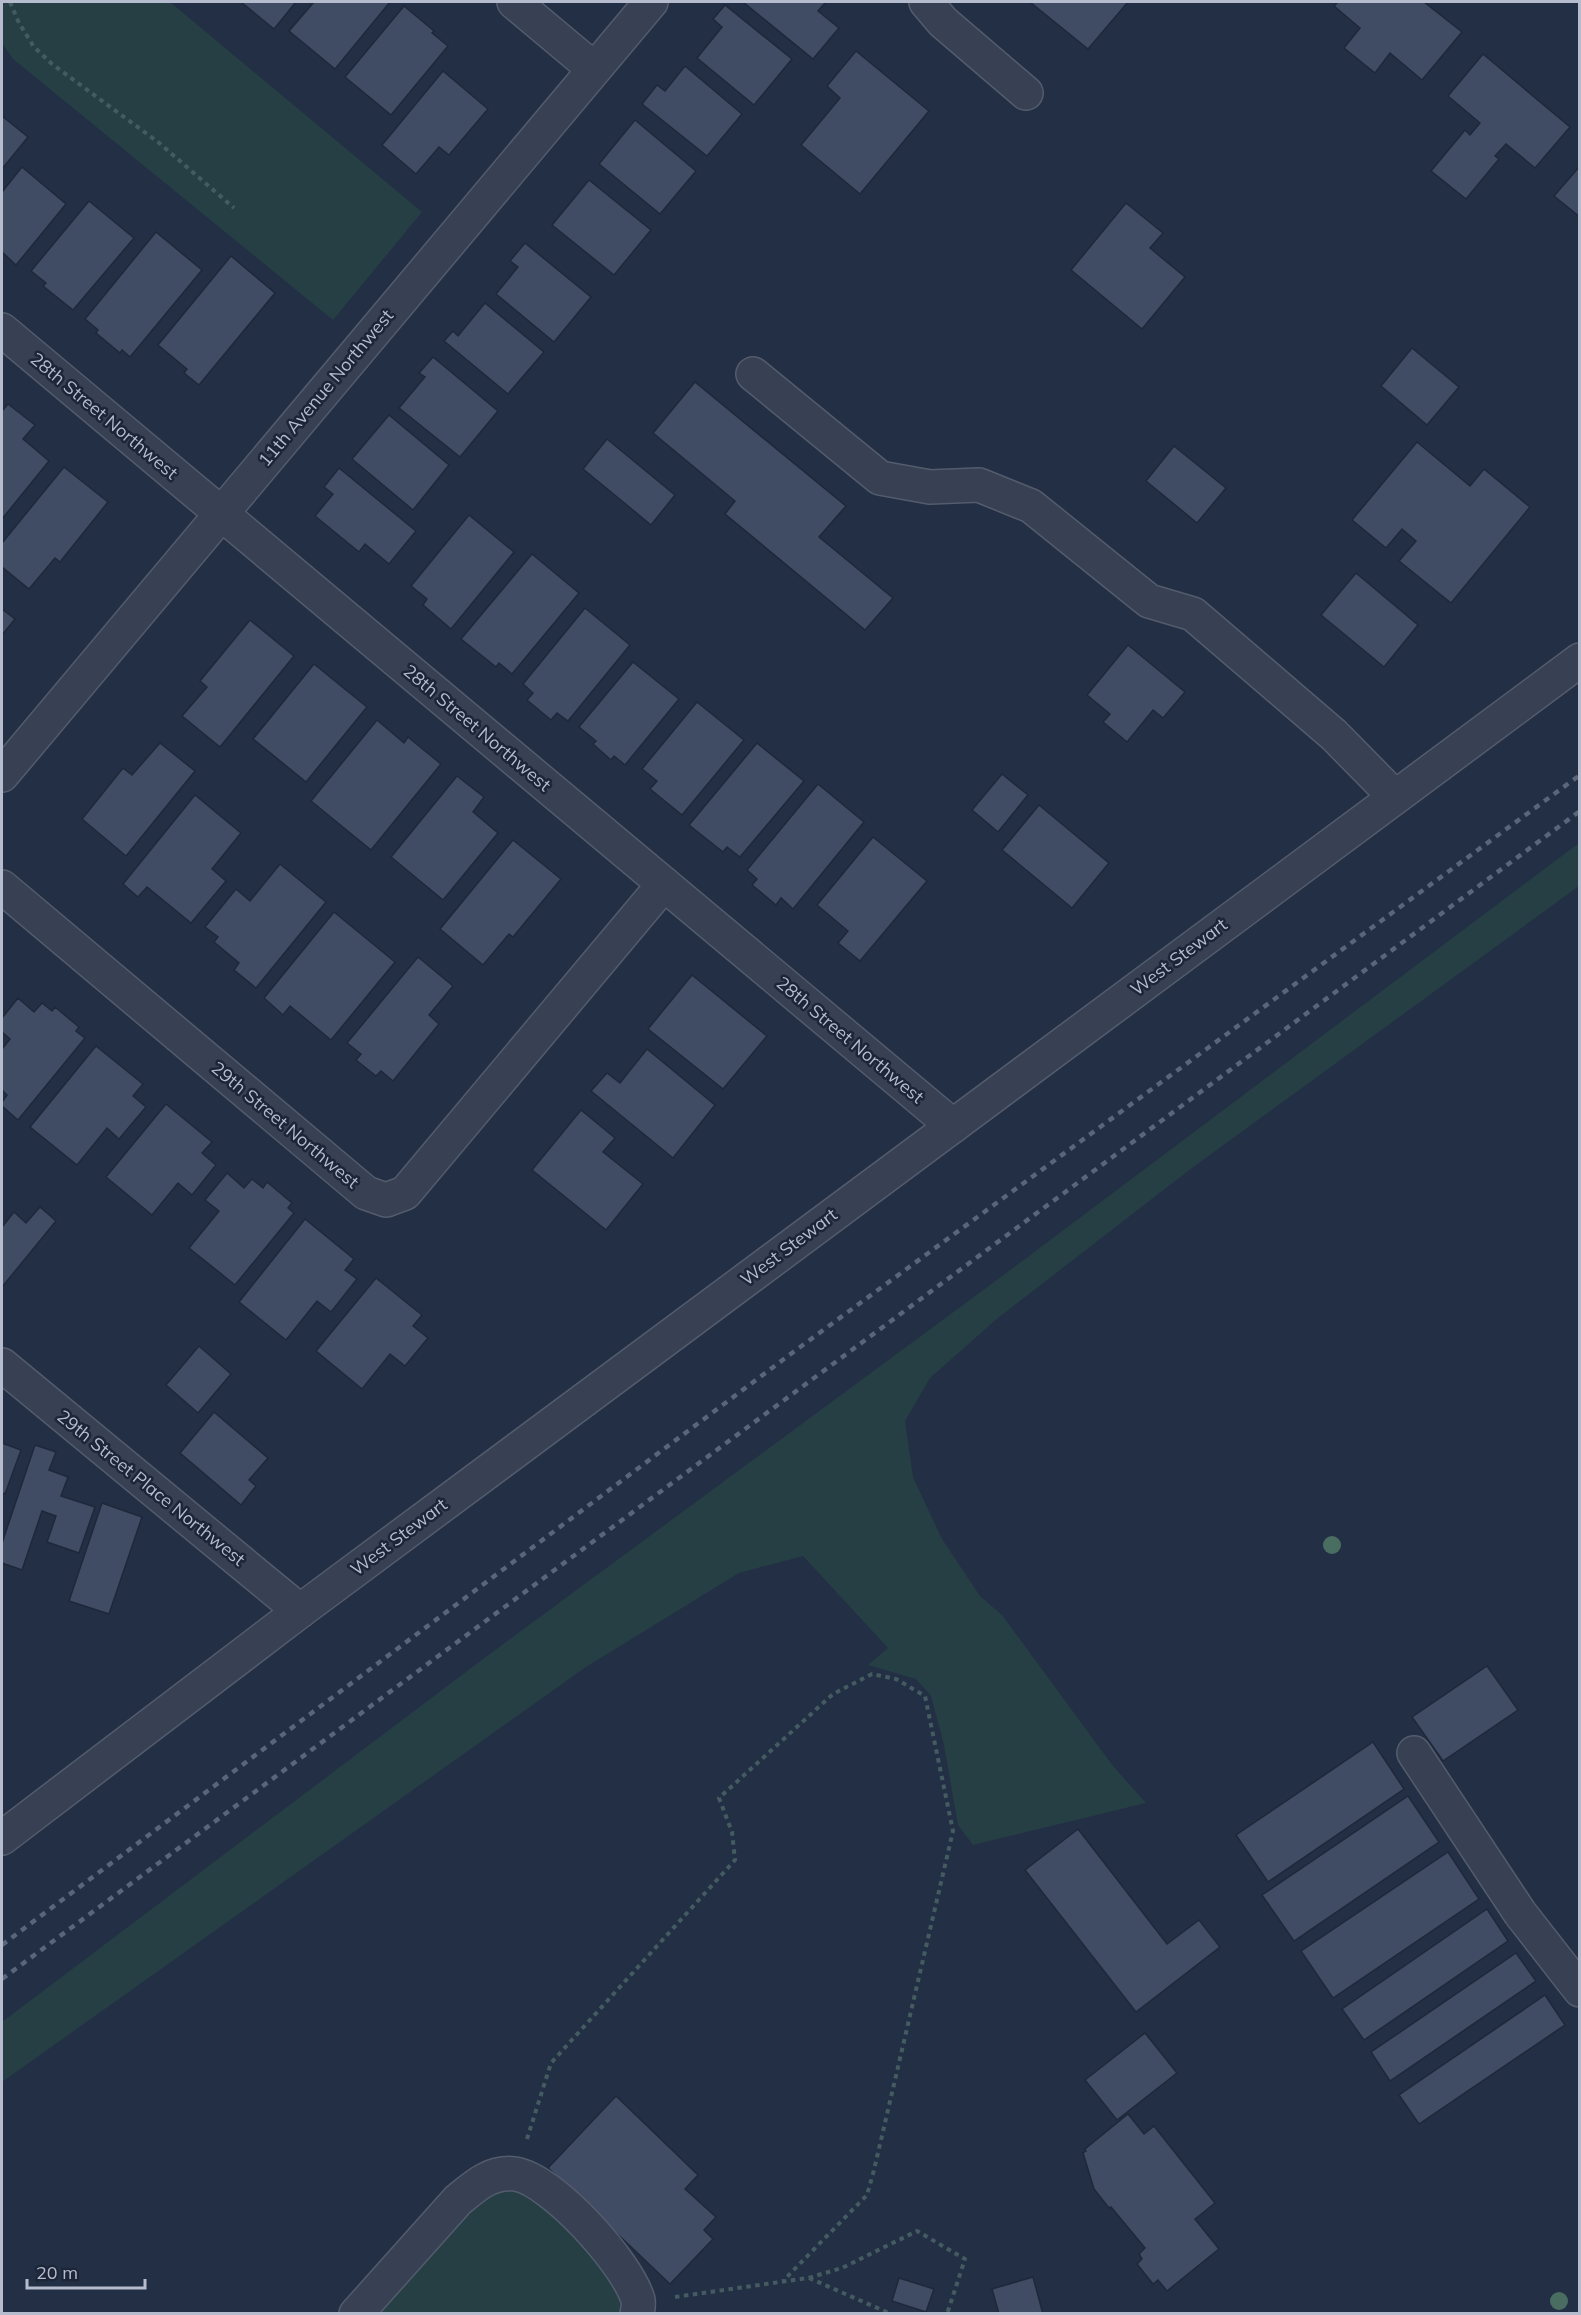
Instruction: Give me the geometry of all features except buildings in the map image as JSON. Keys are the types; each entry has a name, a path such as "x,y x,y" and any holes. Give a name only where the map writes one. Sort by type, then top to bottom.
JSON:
{"street":[{"path":"514,2 594,69"},
{"name":"11th Avenue Northwest","path":"2,775 651,2"},
{"path":"926,2 943,22 1026,93"},
{"name":"28th Street Northwest","path":"2,330 953,1126"},
{"path":"753,374 880,478 930,487 979,485 1031,506 1149,601 1193,614 1334,735 1395,797"},
{"name":"West Stewart","path":"2,1838 300,1611 1580,660"},
{"name":"29th Street Northwest","path":"2,887 366,1193 386,1200 405,1193 664,884"},
{"name":"29th Street Place Northwest","path":"2,1365 300,1611"},
{"path":"1414,1754 1520,1913 1580,1990"},
{"path":"356,2313 458,2200 477,2184 495,2175 516,2174 543,2186 573,2212 630,2280 638,2308"}],"path":[{"path":"9,2 34,47 52,64 158,142 234,208"},
{"path":"516,2174 551,2063 735,1860 732,1832 719,1798 833,1694 872,1674 896,1678 925,1696 953,1831 867,2195 783,2281"},
{"path":"638,2308 808,2278 842,2268 917,2231 964,2259 947,2313"},
{"path":"808,2278 891,2313"}],"green space":[{"path":"2,2 170,2 422,212 333,320 13,59 2,43"},
{"path":"1579,843 1579,886 1188,1171 998,1318 930,1378 905,1421 913,1477 942,1539 980,1596 1002,1615 1113,1766 1146,1803 973,1845 958,1825 944,1745 931,1696 916,1679 868,1665 888,1648 803,1556 739,1573 586,1667 2,2082 2,2022 483,1659 1005,1274"},
{"path":"515,2186 591,2242 624,2302 623,2314 366,2314 484,2192"}],"railway":[{"path":"2,1945 792,1353 1580,775"},
{"path":"2,1979 1580,811"}]}
